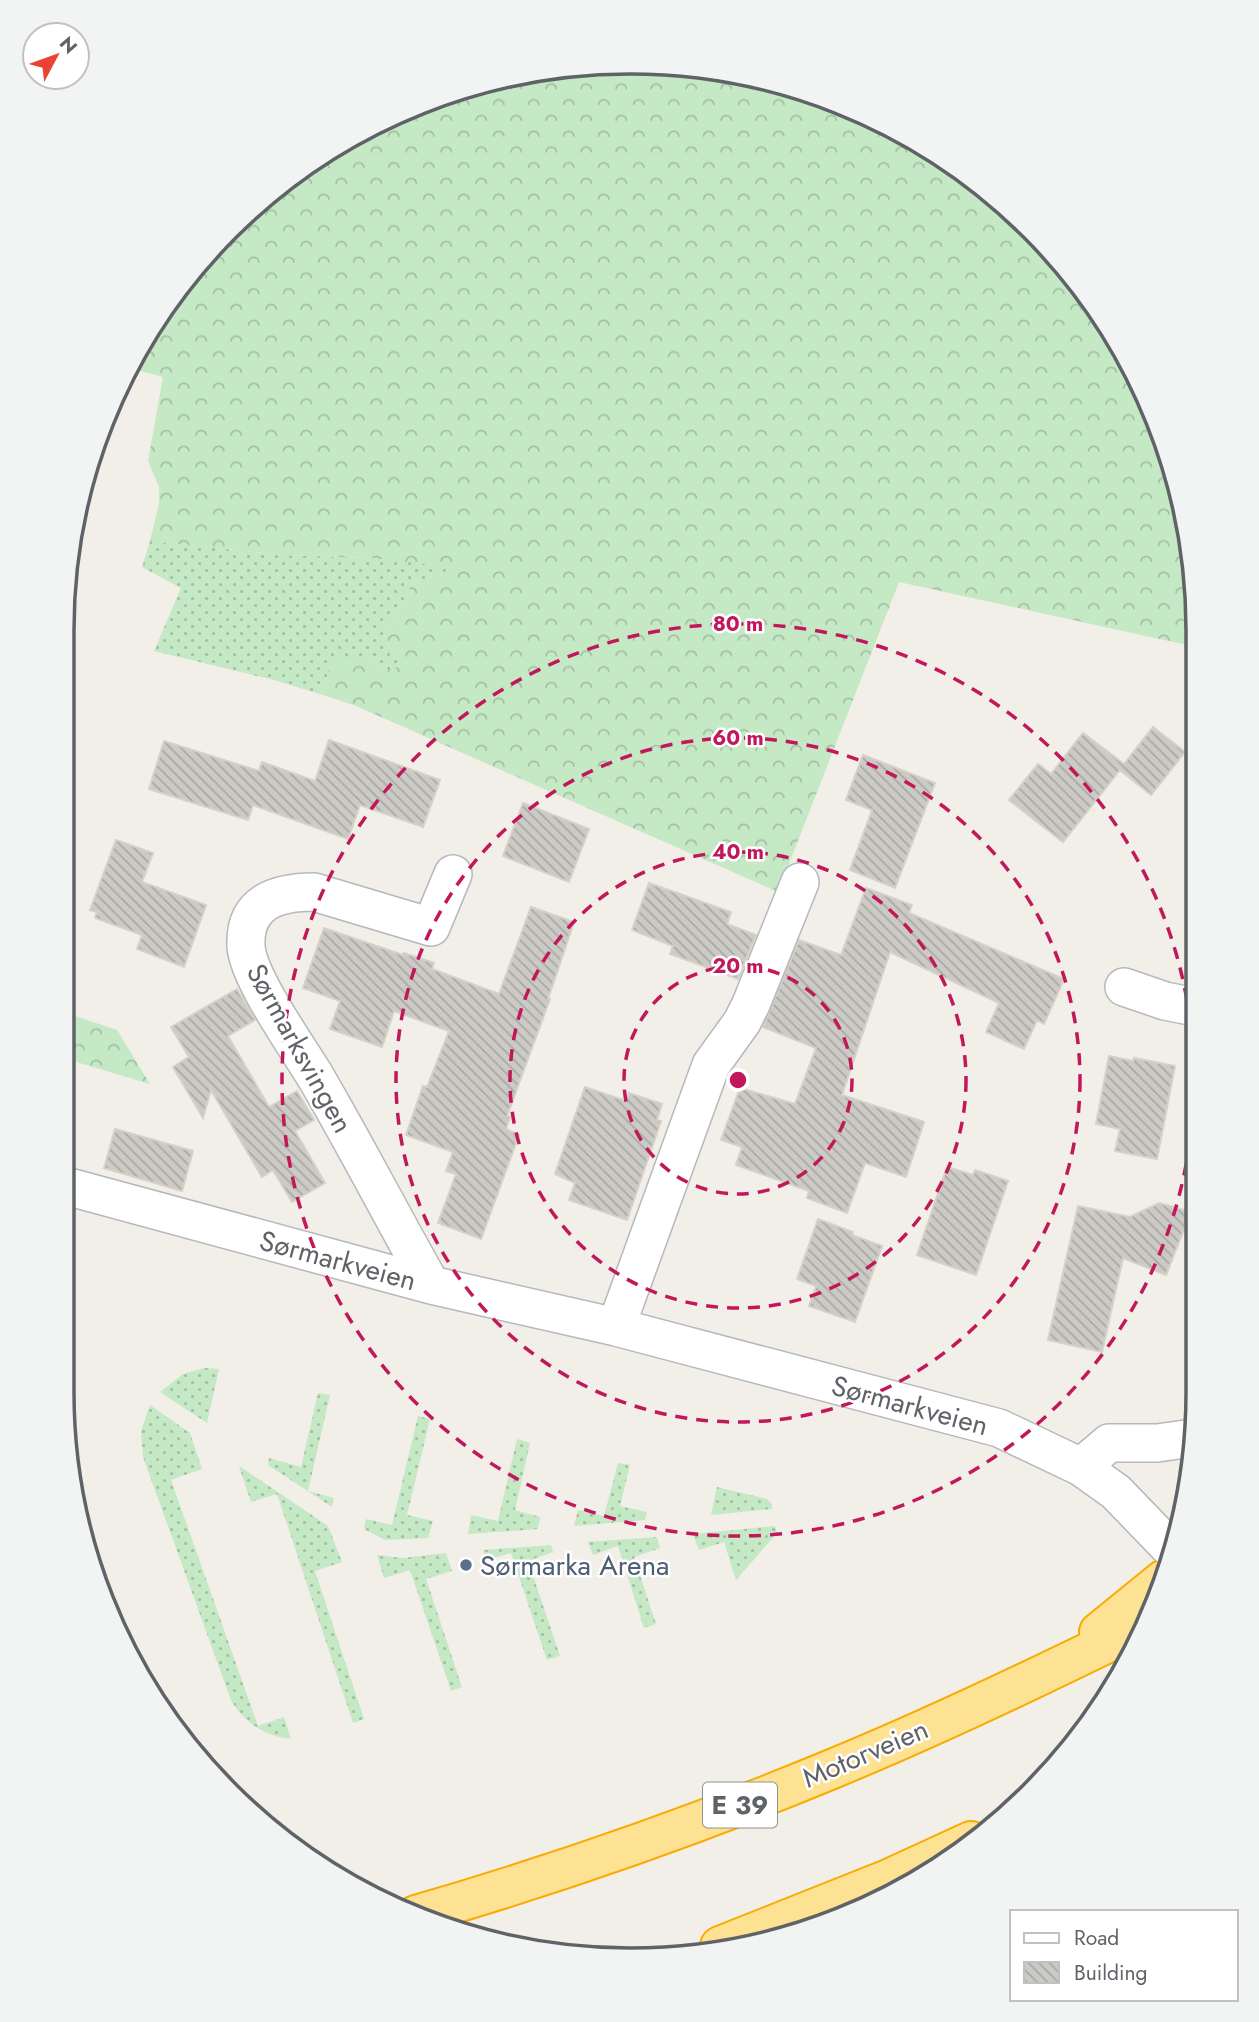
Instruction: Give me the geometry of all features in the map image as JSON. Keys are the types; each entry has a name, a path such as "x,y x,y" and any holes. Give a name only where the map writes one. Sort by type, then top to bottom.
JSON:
{"highway":[{"name":"E 39","path":"1051,1671 1148,1592"},
{"name":"Motorveien","path":"429,1911 678,1829 833,1769 1051,1671 1131,1631"},
{"path":"743,1937 931,1859"}],"street":[{"name":"Sørmarksvingen","path":"431,1285 318,1082 256,978 246,947 247,930 253,914 263,902 297,892 314,892 431,928 453,874"},
{"path":"616,1327 711,1065 742,1022 751,1004 800,882"},
{"path":"1125,987 1186,1005"},
{"name":"Sørmarkveien","path":"74,1188 431,1285 616,1327 999,1428 1081,1466 1116,1492 1165,1543"},
{"path":"1081,1466 1109,1443 1157,1443 1183,1439"}],"green space":[{"path":"666,75 702,78 773,92 842,116 875,131 938,167 968,188 1023,236 1071,291 1111,352 1128,384 1156,451 1167,486 1181,557 1186,645 899,582 778,892 356,706 323,695 329,669 343,656 370,656 387,669 400,665 386,641 386,628 399,613 413,581 440,576 451,567 371,558 282,555 150,541 159,503 159,487 148,461 163,377 138,370 167,321 211,263 236,236 291,188 352,148 384,131 451,103 486,92 557,78"},
{"path":"150,541 282,555 371,558 452,566 440,576 413,581 399,613 386,628 386,641 400,665 387,669 370,656 329,669 323,695 274,680 154,651 181,588 142,567"},
{"path":"74,1016 117,1030 150,1084 74,1061"},
{"path":"204,1368 219,1369 207,1423 160,1392 183,1374"},
{"path":"318,1393 330,1395 308,1491 334,1498 332,1507 268,1465 269,1458 301,1467"},
{"path":"150,1405 190,1433 202,1469 171,1480 258,1726 284,1717 291,1739 272,1735 256,1727 242,1715 231,1700 143,1457 141,1431"},
{"path":"418,1416 430,1419 407,1515 433,1521 428,1538 385,1540 364,1529 366,1519 392,1525"},
{"path":"517,1439 530,1443 515,1510 540,1517 538,1529 468,1534 471,1515 498,1521"},
{"path":"618,1463 630,1465 620,1506 647,1512 645,1520 574,1526 578,1510 604,1516"},
{"path":"239,1466 328,1526 342,1562 315,1571 364,1719 353,1723 277,1494 251,1502"},
{"path":"717,1487 767,1499 772,1504 772,1509 711,1515"},
{"path":"775,1526 777,1533 736,1580 724,1542 699,1550 693,1534"},
{"path":"657,1537 660,1548 634,1557 656,1624 644,1628 618,1546 593,1555 588,1542"},
{"path":"551,1545 553,1552 528,1561 560,1656 547,1660 511,1553 486,1560 483,1550"},
{"path":"446,1553 452,1571 426,1579 462,1687 451,1691 410,1570 384,1578 377,1555 402,1558"}],"building":[{"path":"1153,727 1185,752 1151,795 1120,770 1063,842 1009,800 1038,764 1051,774 1083,733 1124,764"},
{"path":"329,740 440,780 423,827 360,805 348,839 253,805 248,820 149,789 164,741 259,771 262,762 315,781"},
{"path":"863,755 935,783 895,888 850,870 872,810 846,800"},
{"path":"523,803 589,829 569,882 503,856"},
{"path":"116,840 153,853 142,882 206,905 184,967 137,949 142,935 95,918 97,912 90,910"},
{"path":"649,883 731,912 727,924 756,935 738,979 670,954 673,946 632,930"},
{"path":"866,888 912,905 909,913 1064,979 1044,1024 1037,1020 1024,1049 986,1032 999,1003 890,952 842,1095 924,1122 906,1177 865,1163 847,1213 807,1198 809,1191 736,1165 742,1147 721,1140 740,1088 795,1104 816,1048 763,1027 799,940 841,955"},
{"path":"531,907 574,922 550,999 507,1116 510,1117 506,1129 519,1135 481,1239 438,1223 456,1174 446,1171 453,1152 406,1135 423,1086 427,1087 449,1031 394,1011 382,1047 330,1029 340,1001 303,988 324,928 434,963 432,969 499,994"},
{"path":"237,989 255,1020 228,1036 269,1107 297,1091 314,1120 295,1131 325,1183 292,1202 273,1170 262,1177 211,1090 203,1118 173,1067 189,1057 171,1027"},
{"path":"1109,1056 1175,1066 1157,1159 1115,1151 1120,1129 1096,1124"},
{"path":"585,1087 626,1101 629,1093 662,1104 657,1120 661,1121 627,1220 569,1200 575,1183 555,1174"},
{"path":"115,1129 193,1151 182,1191 104,1168"},
{"path":"947,1167 973,1175 975,1170 1008,1181 976,1275 917,1255"},
{"path":"1159,1203 1186,1211 1186,1225 1166,1275 1123,1258 1102,1352 1048,1340 1078,1206 1130,1217"},
{"path":"818,1219 882,1246 855,1322 809,1306 816,1286 797,1279"}],"place":[{"name":"Sørmarka Arena","path":"466,1565"}]}
